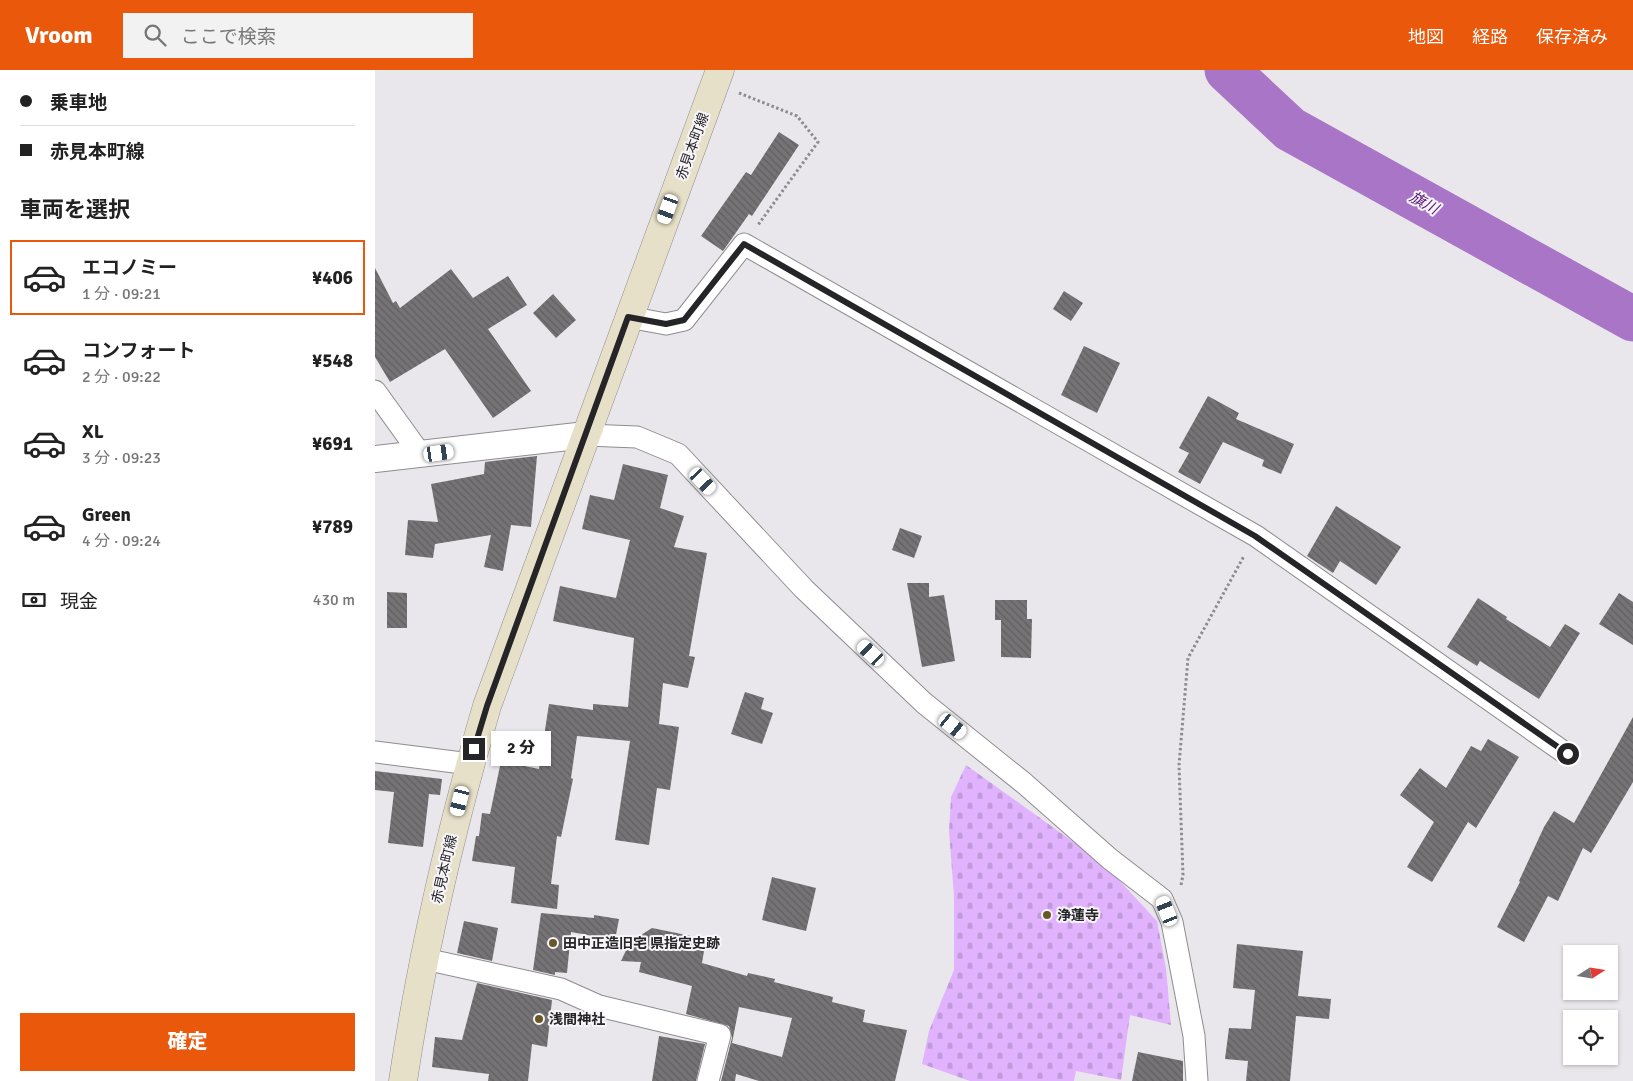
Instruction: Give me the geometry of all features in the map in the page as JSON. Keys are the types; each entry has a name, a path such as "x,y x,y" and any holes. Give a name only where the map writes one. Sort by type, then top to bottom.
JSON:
{"main road":[{"name":"赤見本町線","path":"403,1081 437,894 470,764 487,706 628,317 718,77"}],"street":[{"path":"628,317 666,324 684,320 744,244 1255,536 1568,754"},
{"path":"375,391 421,455"},
{"path":"375,459 586,435 637,437 678,454 811,596 924,703 1025,784 1110,859 1163,899 1172,922 1194,1036 1197,1081"},
{"path":"375,752 470,764"},
{"path":"425,959 561,989 599,1006 720,1035 708,1081"}],"path":[{"path":"718,77 797,116 818,142 744,244"},
{"path":"1172,922 1183,875 1179,765 1188,658 1255,536"}],"green space":[{"name":"浄蓮寺","path":"966,765 1104,864 1157,921 1166,969 1171,1025 1130,1015 1121,1080 1076,1071 1074,1081 970,1081 922,1064 929,1031 954,970 954,897 949,831 951,797"}],"building":[{"path":"779,132 799,145 752,216 749,214 723,251 701,236 746,172 751,175"},
{"path":"375,268 393,303 396,301 400,308 451,269 473,298 508,276 527,305 488,329 531,391 493,418 445,349 390,382 375,357"},
{"path":"1064,291 1083,303 1071,321 1053,309"},
{"path":"553,294 576,320 556,338 533,313"},
{"path":"1084,346 1120,363 1097,413 1061,395"},
{"path":"1208,396 1239,413 1236,419 1294,444 1281,474 1262,466 1264,460 1223,442 1200,484 1178,472 1189,453 1179,448"},
{"path":"537,456 531,527 511,525 503,571 484,567 491,535 435,544 433,558 405,555 408,520 438,522 431,484 484,474 485,462"},
{"path":"623,464 668,475 660,508 684,516 674,547 707,553 689,656 695,657 688,688 663,683 659,724 679,727 670,790 657,788 649,845 615,840 630,741 577,736 571,778 573,779 561,837 557,836 551,884 559,885 557,909 511,903 515,867 472,861 476,836 479,836 482,813 490,814 501,761 539,769 549,704 593,710 593,704 628,707 634,638 553,621 560,586 616,598 630,540 582,529 590,495 614,500"},
{"path":"1336,506 1401,547 1376,585 1340,561 1333,573 1307,556"},
{"path":"900,528 922,536 914,558 892,550"},
{"path":"907,583 929,583 929,597 944,595 955,661 922,667"},
{"path":"387,592 407,593 407,628 387,628"},
{"path":"1619,593 1633,602 1633,645 1599,624"},
{"path":"1478,598 1507,617 1506,619 1550,647 1565,624 1580,633 1539,699 1480,661 1477,666 1447,647"},
{"path":"995,600 1027,600 1027,619 1032,619 1031,658 1001,657 1001,620 995,620"},
{"path":"745,692 764,698 761,709 773,713 762,744 731,734"},
{"path":"1633,717 1633,782 1591,853 1583,848 1558,901 1548,896 1524,942 1497,927 1520,882 1544,827 1554,811 1574,823"},
{"path":"1488,739 1519,757 1476,828 1468,822 1432,882 1407,867 1434,822 1400,795 1420,768 1446,788 1471,746 1481,751"},
{"path":"375,771 442,779 440,795 429,794 423,847 388,843 394,792 375,790"},
{"path":"772,877 816,888 806,931 762,920"},
{"name":"田中正造旧宅 県指定史跡","path":"541,913 594,918 594,915 619,919 615,940 571,932 567,973 555,972 555,975 533,970"},
{"path":"464,921 498,928 492,961 457,953"},
{"path":"652,928 706,939 702,963 747,976 748,973 775,979 774,982 833,997 832,1002 865,1010 863,1022 907,1030 895,1081 759,1081 736,1074 735,1081 721,1081 732,1038 729,1026 686,1014 692,986 639,972 641,962 621,961 630,942","holes":["739,1007 792,1018 782,1057 732,1043"]},
{"path":"1237,944 1303,951 1298,996 1331,999 1329,1019 1296,1016 1290,1081 1246,1081 1248,1061 1225,1059 1229,1028 1251,1029 1255,990 1233,988"},
{"path":"477,983 552,1000 547,1047 532,1044 528,1081 488,1081 489,1074 432,1067 435,1037 462,1040"},
{"path":"659,1036 705,1044 696,1081 652,1081"},
{"path":"1138,1052 1183,1061 1183,1081 1132,1081"}],"waterway":[{"name":"旗川","path":"1227,70 1290,129 1633,319"}],"place":[{"name":"浄蓮寺","path":"1047,915"},
{"name":"田中正造旧宅 県指定史跡","path":"553,943"},
{"name":"浅間神社","path":"539,1019"}],"route":[{"path":"474,749 487,706 628,317 666,324 684,320 744,244 1255,536 1568,754"}]}
